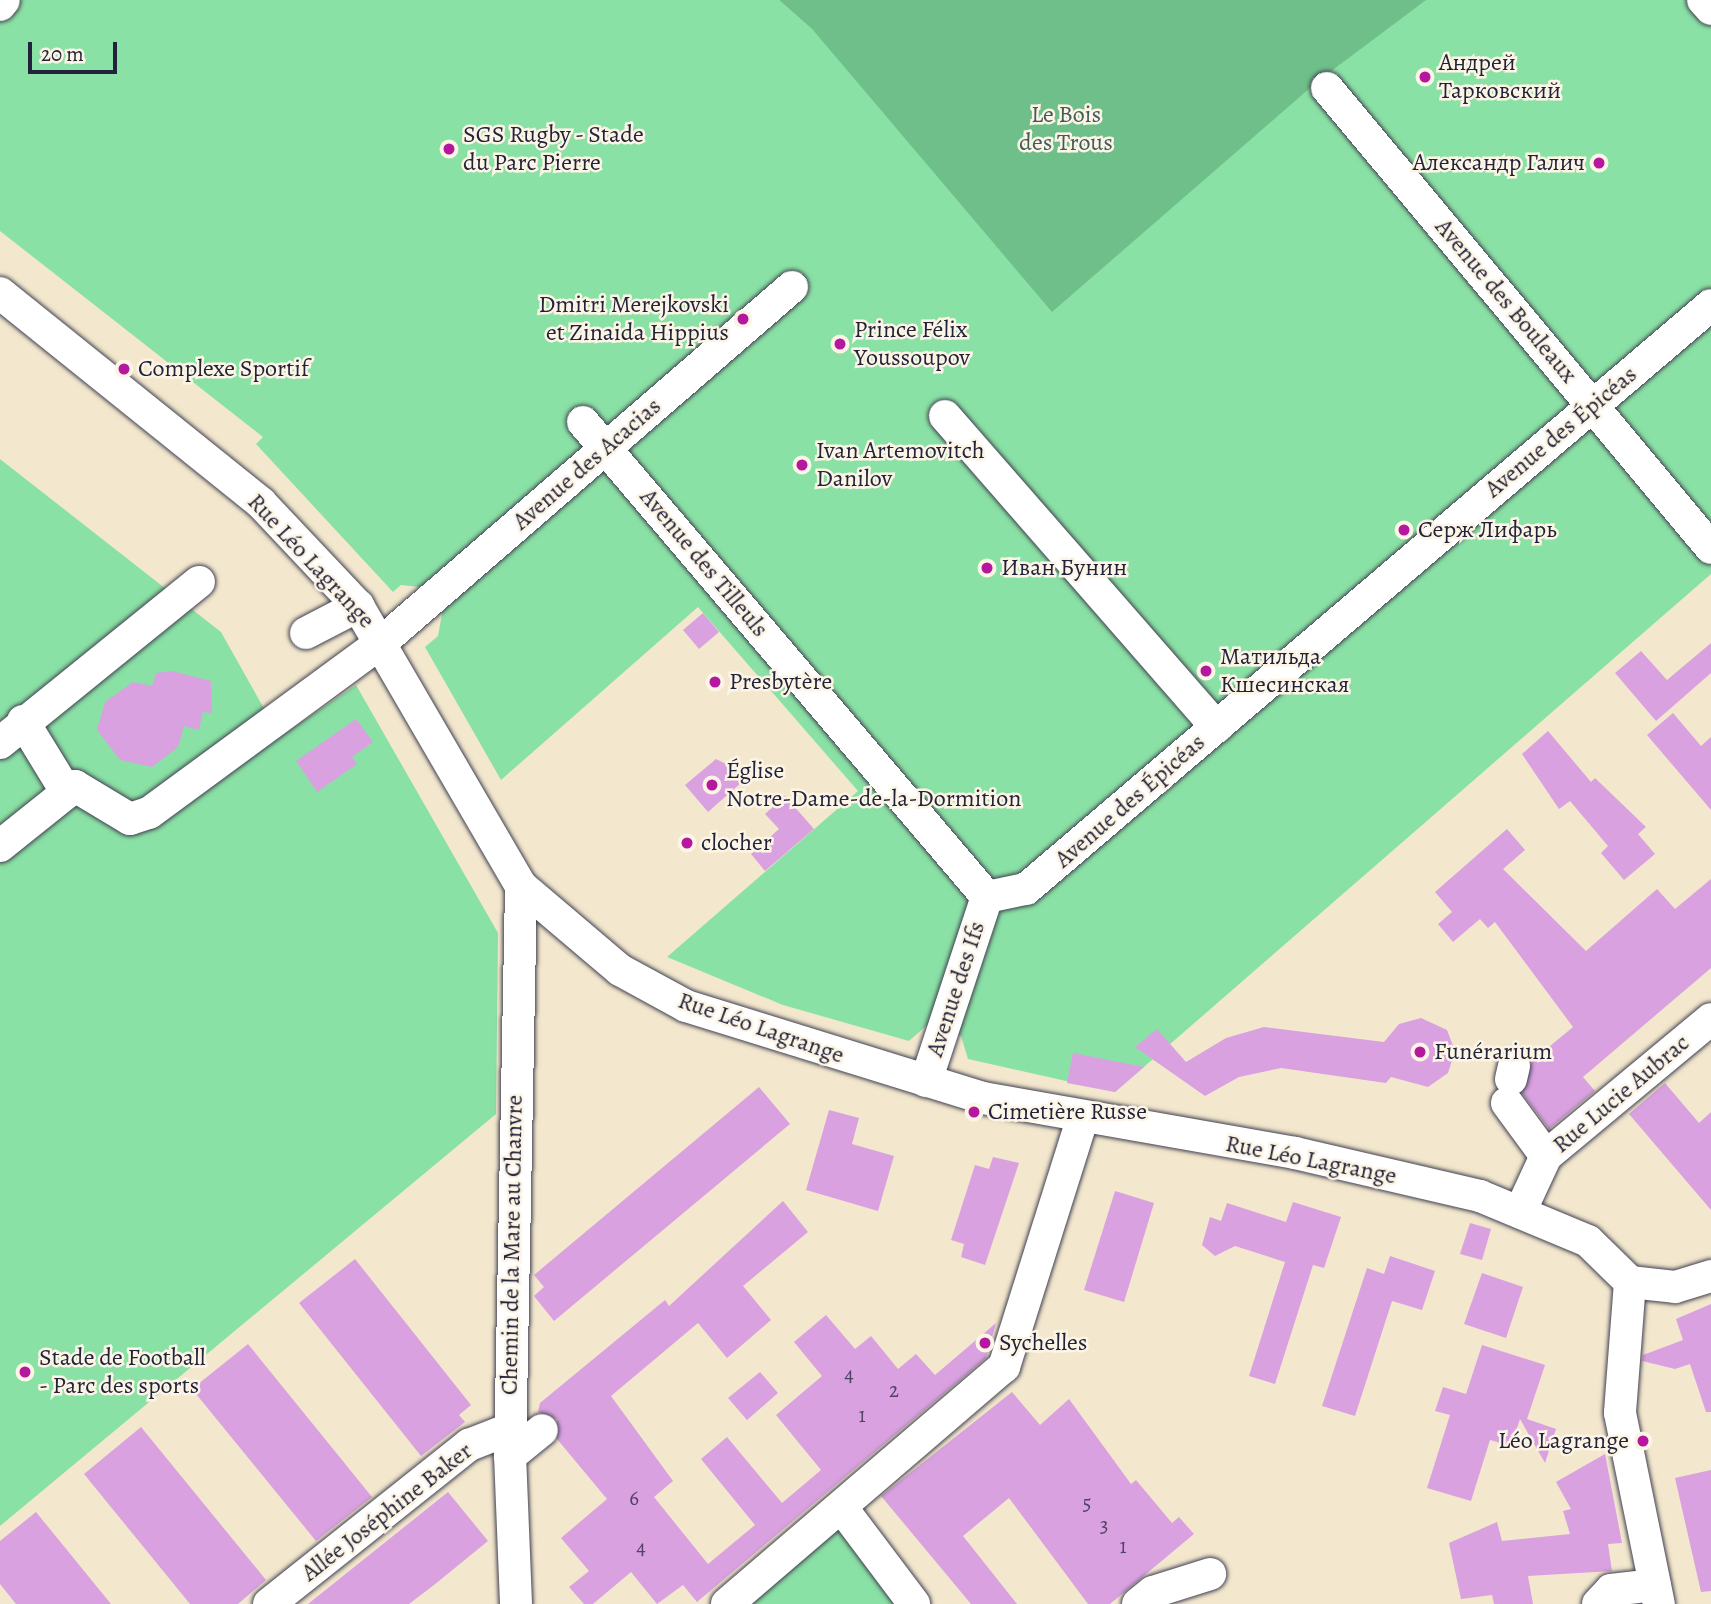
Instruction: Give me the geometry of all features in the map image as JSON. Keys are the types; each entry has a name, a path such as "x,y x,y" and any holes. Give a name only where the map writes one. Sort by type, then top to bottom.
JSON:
{"street":[{"path":"0,5 4,0"},
{"path":"1703,0 1711,9"},
{"name":"Avenue des Bouleaux","path":"1327,88 1711,548"},
{"name":"Avenue des Acacias","path":"67,793 75,786 130,819 149,813 383,641 792,287"},
{"name":"Rue Léo Lagrange","path":"0,293 261,503 358,606 383,641 521,886 603,957 686,1006 926,1081 1082,1120 1295,1153 1520,1212 1588,1241 1630,1282"},
{"name":"Avenue des Épicéas","path":"987,897 1026,889 1711,305"},
{"path":"945,416 1216,727"},
{"name":"Avenue des Tilleuls","path":"583,422 987,897"},
{"path":"0,743 23,721 199,582"},
{"path":"306,633 358,606"},
{"path":"0,846 67,793 23,721"},
{"name":"Chemin de la Mare au Chanvre","path":"516,1604 510,1443 521,886"},
{"name":"Avenue des Ifs","path":"926,1081 987,897"},
{"name":"Rue Lucie Aubrac","path":"1520,1212 1558,1148 1711,1019"},
{"path":"1511,1082 1558,1148"},
{"path":"727,1604 1004,1367 1082,1120"},
{"path":"1598,1604 1611,1590 1657,1595 1620,1413 1630,1282 1675,1287 1711,1276"},
{"name":"Allée Joséphine Baker","path":"268,1604 470,1445 510,1443 542,1430"},
{"path":"842,1508 914,1604"},
{"path":"1138,1604 1153,1592 1210,1574"}],"green space":[{"path":"0,0 779,0 813,30 1318,81 1424,0 1711,0 1711,574 1115,1092 968,1059 961,1036 927,1025 909,1041 783,1005 667,957 858,791 698,607 501,780 425,647 438,636 442,614 419,587 401,585 393,592 256,444 263,437 0,231"},
{"name":"Le Bois des Trous","path":"779,0 1426,0 1318,81 1052,312 813,30"},
{"path":"0,459 221,632 280,737 356,685 498,933 496,1114 0,1526"},
{"path":"838,1530 900,1604 749,1604"}],"building":[{"path":"703,613 719,632 699,649 683,630"},
{"path":"1711,643 1711,673 1656,721 1615,673 1641,651 1667,680"},
{"path":"172,671 211,681 212,713 203,712 199,730 184,726 178,747 152,767 120,760 97,730 105,702 133,682 152,686 156,673"},
{"path":"1673,713 1701,746 1711,737 1711,810 1647,735"},
{"path":"356,719 373,742 352,757 357,764 317,792 296,761"},
{"path":"1548,731 1591,782 1595,778 1646,827 1638,834 1655,854 1624,880 1601,853 1608,846 1570,801 1559,809 1522,754"},
{"name":"Église Notre-Dame-de-la-Dormition","path":"716,759 734,768 742,782 708,812 685,785"},
{"path":"785,796 814,829 765,871 751,854 779,829 765,814"},
{"path":"1507,829 1525,850 1503,869 1586,951 1657,889 1675,909 1711,879 1711,968 1583,1077 1595,1091 1549,1129 1522,1093 1532,1061 1573,1027 1495,922 1488,928 1480,919 1453,942 1438,924 1452,912 1435,892"},
{"path":"1421,1018 1447,1030 1455,1051 1448,1073 1428,1087 1391,1077 1386,1083 1281,1068 1239,1077 1205,1096 1135,1047 1157,1029 1186,1062 1226,1038 1264,1027 1384,1042 1399,1024"},
{"path":"1073,1053 1144,1067 1115,1092 1067,1083"},
{"path":"1665,1083 1699,1123 1711,1112 1711,1210 1629,1114"},
{"path":"759,1087 790,1124 554,1321 534,1296 544,1287 534,1275"},
{"path":"829,1110 859,1118 852,1144 894,1156 878,1211 806,1190"},
{"path":"993,1157 1019,1163 985,1265 961,1257 964,1244 951,1240 975,1165 989,1169"},
{"path":"1115,1191 1154,1203 1124,1302 1084,1290"},
{"path":"783,1201 808,1232 743,1286 771,1320 727,1358 698,1323 611,1396 673,1481 654,1497 708,1564 755,1525 701,1459 727,1437 782,1503 821,1470 776,1415 822,1376 794,1342 826,1315 855,1349 871,1336 898,1369 916,1354 935,1375 996,1323 986,1358 697,1602 683,1585 657,1604 631,1572 593,1604 584,1604 569,1587 589,1571 561,1538 607,1499 557,1439 557,1419 538,1412 540,1403 665,1300 669,1306"},
{"path":"1293,1202 1341,1217 1324,1268 1313,1265 1275,1384 1249,1376 1285,1262 1235,1246 1215,1256 1202,1245 1210,1217 1221,1221 1227,1203 1286,1222"},
{"path":"1470,1223 1491,1229 1482,1260 1460,1254"},
{"path":"1390,1256 1435,1271 1422,1310 1392,1301 1355,1416 1322,1406 1367,1268 1384,1274"},
{"path":"355,1259 471,1405 459,1415 465,1422 421,1456 299,1303"},
{"path":"1482,1273 1523,1287 1506,1338 1464,1324"},
{"path":"1711,1304 1711,1412 1706,1412 1690,1364 1675,1369 1642,1361 1643,1355 1683,1340 1676,1319"},
{"path":"248,1344 372,1497 316,1541 192,1389"},
{"path":"1482,1345 1545,1365 1527,1419 1556,1429 1545,1463 1520,1419 1511,1446 1490,1440 1471,1501 1427,1488 1450,1415 1435,1411 1443,1387 1466,1394"},
{"path":"760,1372 778,1393 747,1420 728,1398"},
{"path":"1012,1392 1040,1425 1069,1399 1131,1484 1136,1480 1172,1523 1179,1517 1194,1534 1110,1604 1088,1604 1009,1498 963,1536 1017,1604 971,1604 881,1496"},
{"path":"141,1427 266,1580 238,1604 190,1604 84,1474"},
{"path":"1605,1454 1622,1543 1608,1544 1612,1571 1528,1576 1533,1604 1494,1604 1492,1595 1461,1599 1449,1543 1497,1522 1502,1541 1570,1534 1563,1511 1571,1509 1556,1482"},
{"path":"1711,1470 1711,1591 1701,1592 1675,1478"},
{"path":"448,1492 488,1541 434,1585 409,1604 308,1604"},
{"path":"36,1512 111,1604 16,1604 0,1584 0,1541"}],"place":[{"name":"Андрей Тарковский","path":"1425,77"},
{"name":"SGS Rugby - Stade du Parc Pierre","path":"449,149"},
{"name":"Александр Галич","path":"1599,163"},
{"name":"Dmitri Merejkovski et Zinaida Hippius","path":"743,319"},
{"name":"Prince Félix Youssoupov","path":"840,344"},
{"name":"Complexe Sportif","path":"124,369"},
{"name":"Ivan Artemovitch Danilov","path":"802,465"},
{"name":"Серж Лифарь","path":"1404,530"},
{"name":"Иван Бунин","path":"987,568"},
{"name":"Матильда Кшесинская","path":"1206,671"},
{"name":"Presbytère","path":"715,682"},
{"name":"Église Notre-Dame-de-la-Dormition","path":"712,785"},
{"name":"clocher","path":"687,843"},
{"name":"Funérarium","path":"1420,1052"},
{"name":"Cimetière Russe","path":"974,1112"},
{"name":"Sychelles","path":"985,1343"},
{"name":"Stade de Football - Parc des sports","path":"25,1372"},
{"name":"Léo Lagrange","path":"1643,1441"}]}
